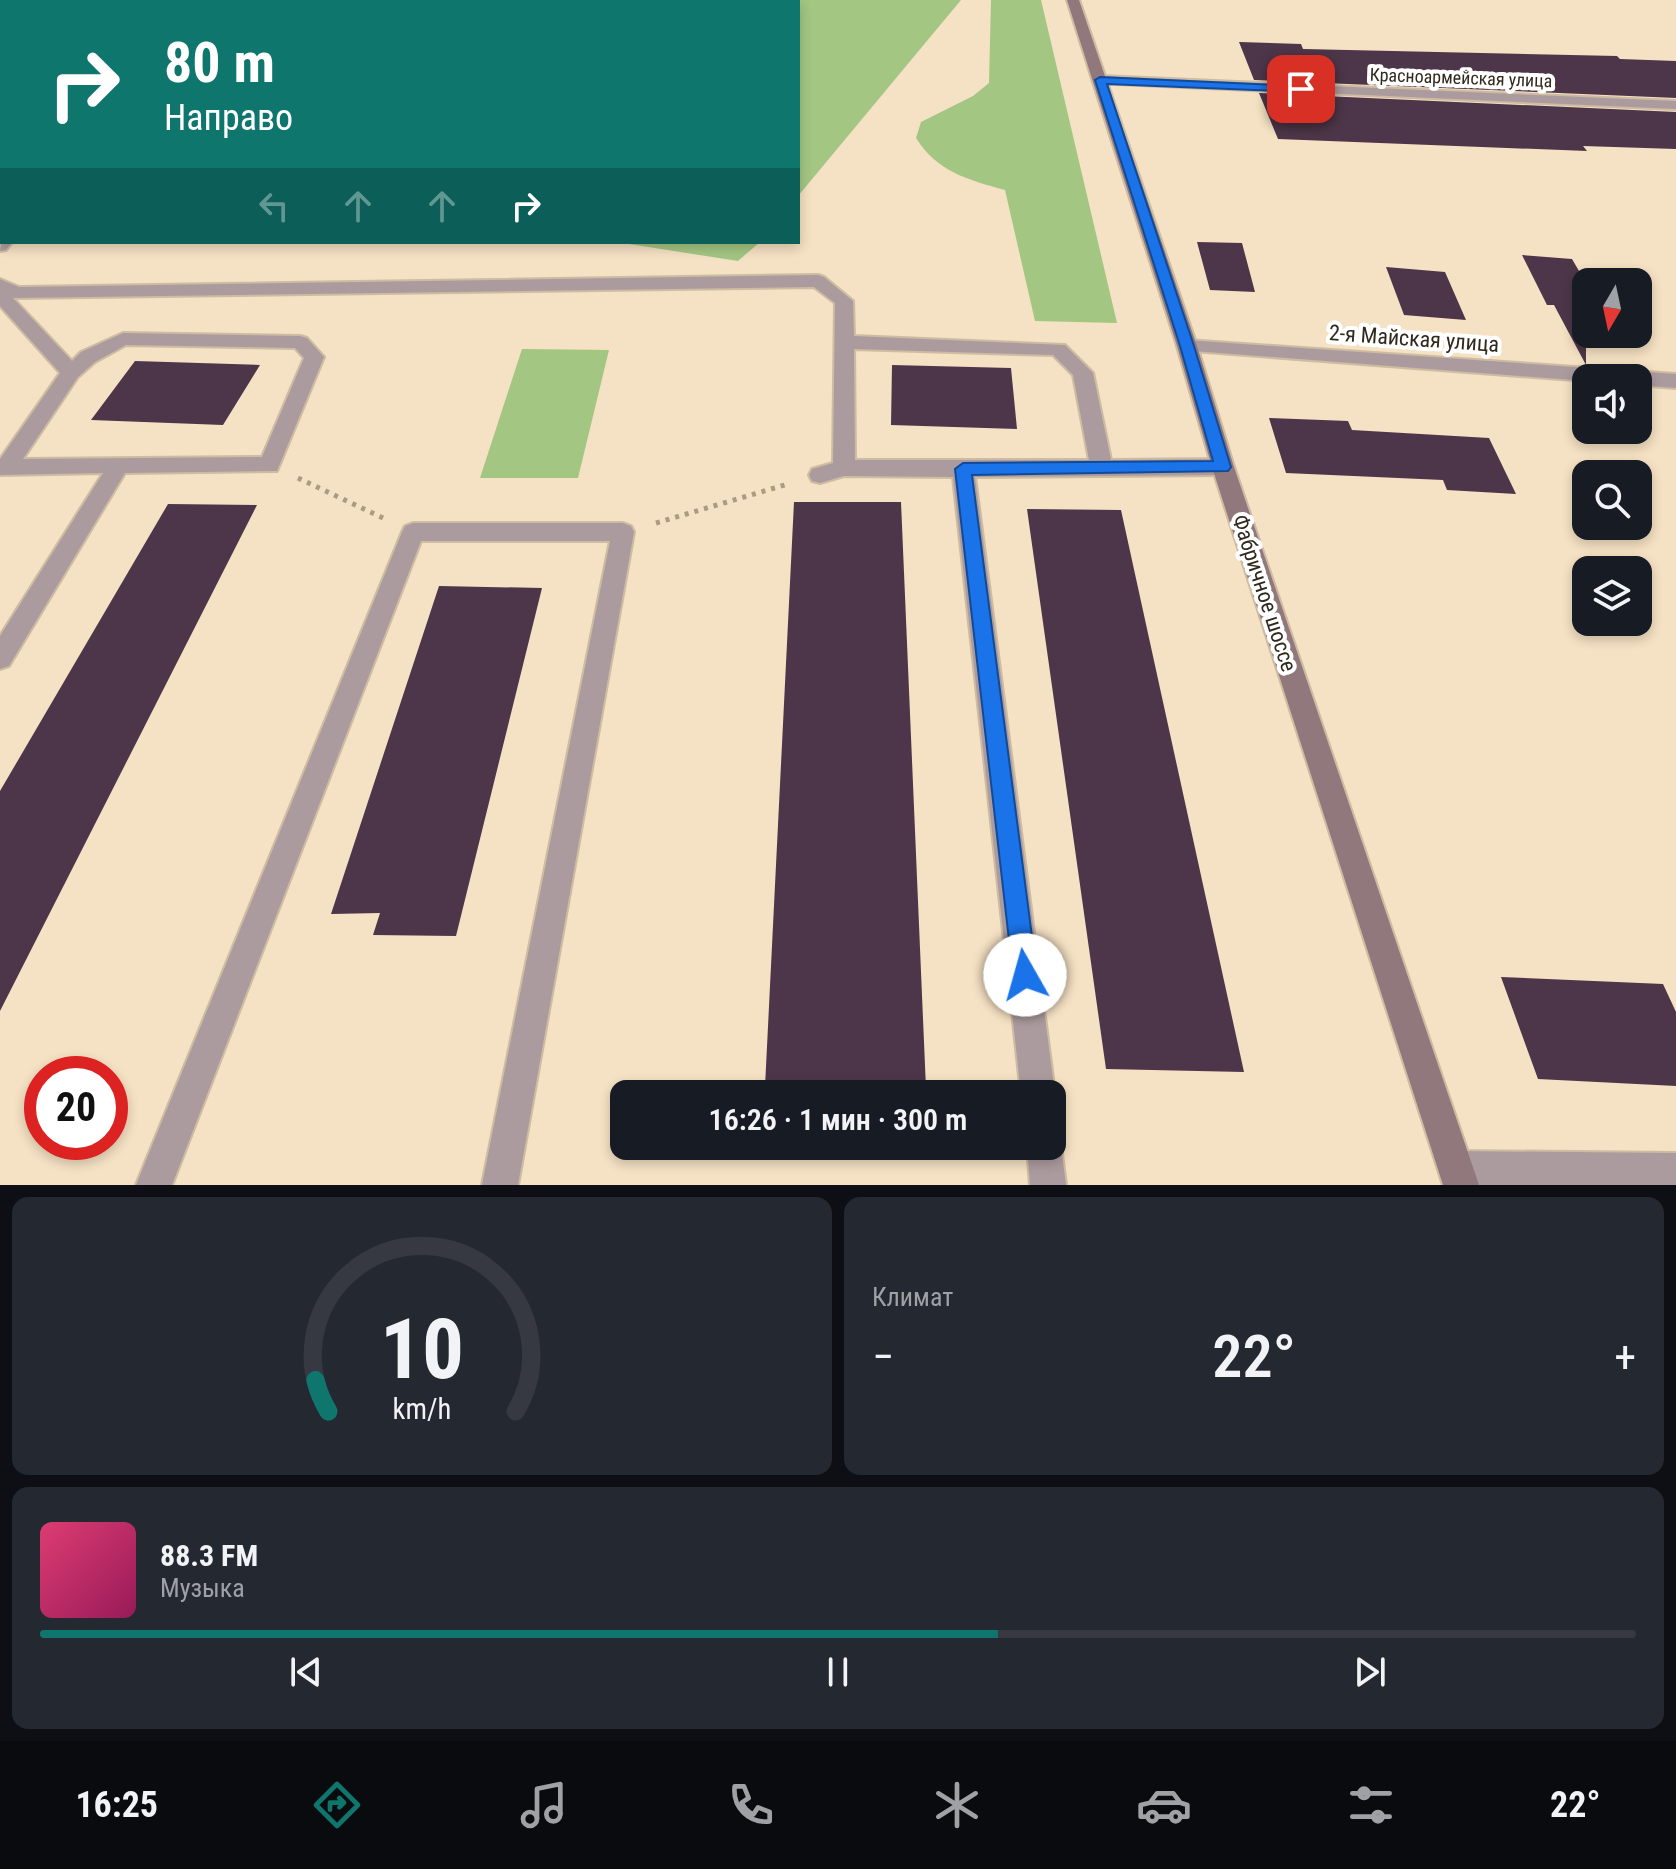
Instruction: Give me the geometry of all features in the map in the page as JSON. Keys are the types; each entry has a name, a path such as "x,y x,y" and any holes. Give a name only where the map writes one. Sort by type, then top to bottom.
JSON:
{"main road":[{"name":"Фабричное шоссе","path":"1073,0 1187,346 1223,467 1458,1176"}],"street":[{"name":"Красноармейская улица","path":"1100,80 1676,105"},
{"path":"0,285 16,293 114,289 531,288 818,281 844,301 844,342 832,472 1101,466 1223,467"},
{"path":"0,295 71,372"},
{"path":"123,339 300,342 314,357 269,465 3,467 71,372 88,357 123,339"},
{"path":"844,342 1058,349 1083,373 1101,466"},
{"name":"2-я Майская улица","path":"1187,346 1572,373"},
{"name":"2-я Майская улица","path":"1652,379 1676,381"},
{"path":"0,658 119,465"},
{"path":"963,469 1036,1080"},
{"path":"154,1185 413,532 623,532 500,1185"},
{"path":"1045,1160 1048,1185"},
{"path":"1458,1176 1676,1170"}],"path":[{"path":"269,465 413,532"},
{"path":"623,532 832,472"}],"green space":[{"path":"800,0 961,0 800,194"},
{"path":"991,0 1041,0 1117,323 1035,321 1005,190 944,167 924,150 916,138 921,122 973,96 989,83"},
{"path":"629,244 758,244 738,261"},
{"path":"522,349 609,350 578,478 480,478"}],"building":[{"path":"1239,42 1301,44 1303,49 1617,56 1620,59 1676,61 1676,98 1254,80"},
{"path":"1259,93 1676,112 1676,149 1583,146 1587,151 1278,139"},
{"path":"1197,242 1242,243 1255,292 1210,290"},
{"path":"1522,255 1572,259 1577,268 1572,268 1572,339 1554,305 1547,305"},
{"path":"1386,267 1445,272 1466,320 1404,315"},
{"path":"1577,348 1586,348 1585,364"},
{"path":"135,361 260,365 223,425 91,420"},
{"path":"892,365 1011,368 1017,429 891,425"},
{"path":"1269,418 1348,421 1352,430 1489,438 1516,494 1447,490 1443,480 1286,473"},
{"path":"794,502 901,502 926,1080 765,1080"},
{"path":"168,504 257,505 0,1011 0,791"},
{"path":"1027,509 1121,510 1244,1072 1106,1069"},
{"path":"439,586 542,588 456,936 373,935 380,913 331,914"},
{"path":"1501,977 1663,984 1676,1012 1676,1086 1538,1079"}],"route":[{"path":"1025,975 963,469 1223,467 1100,80 1301,89"}]}
